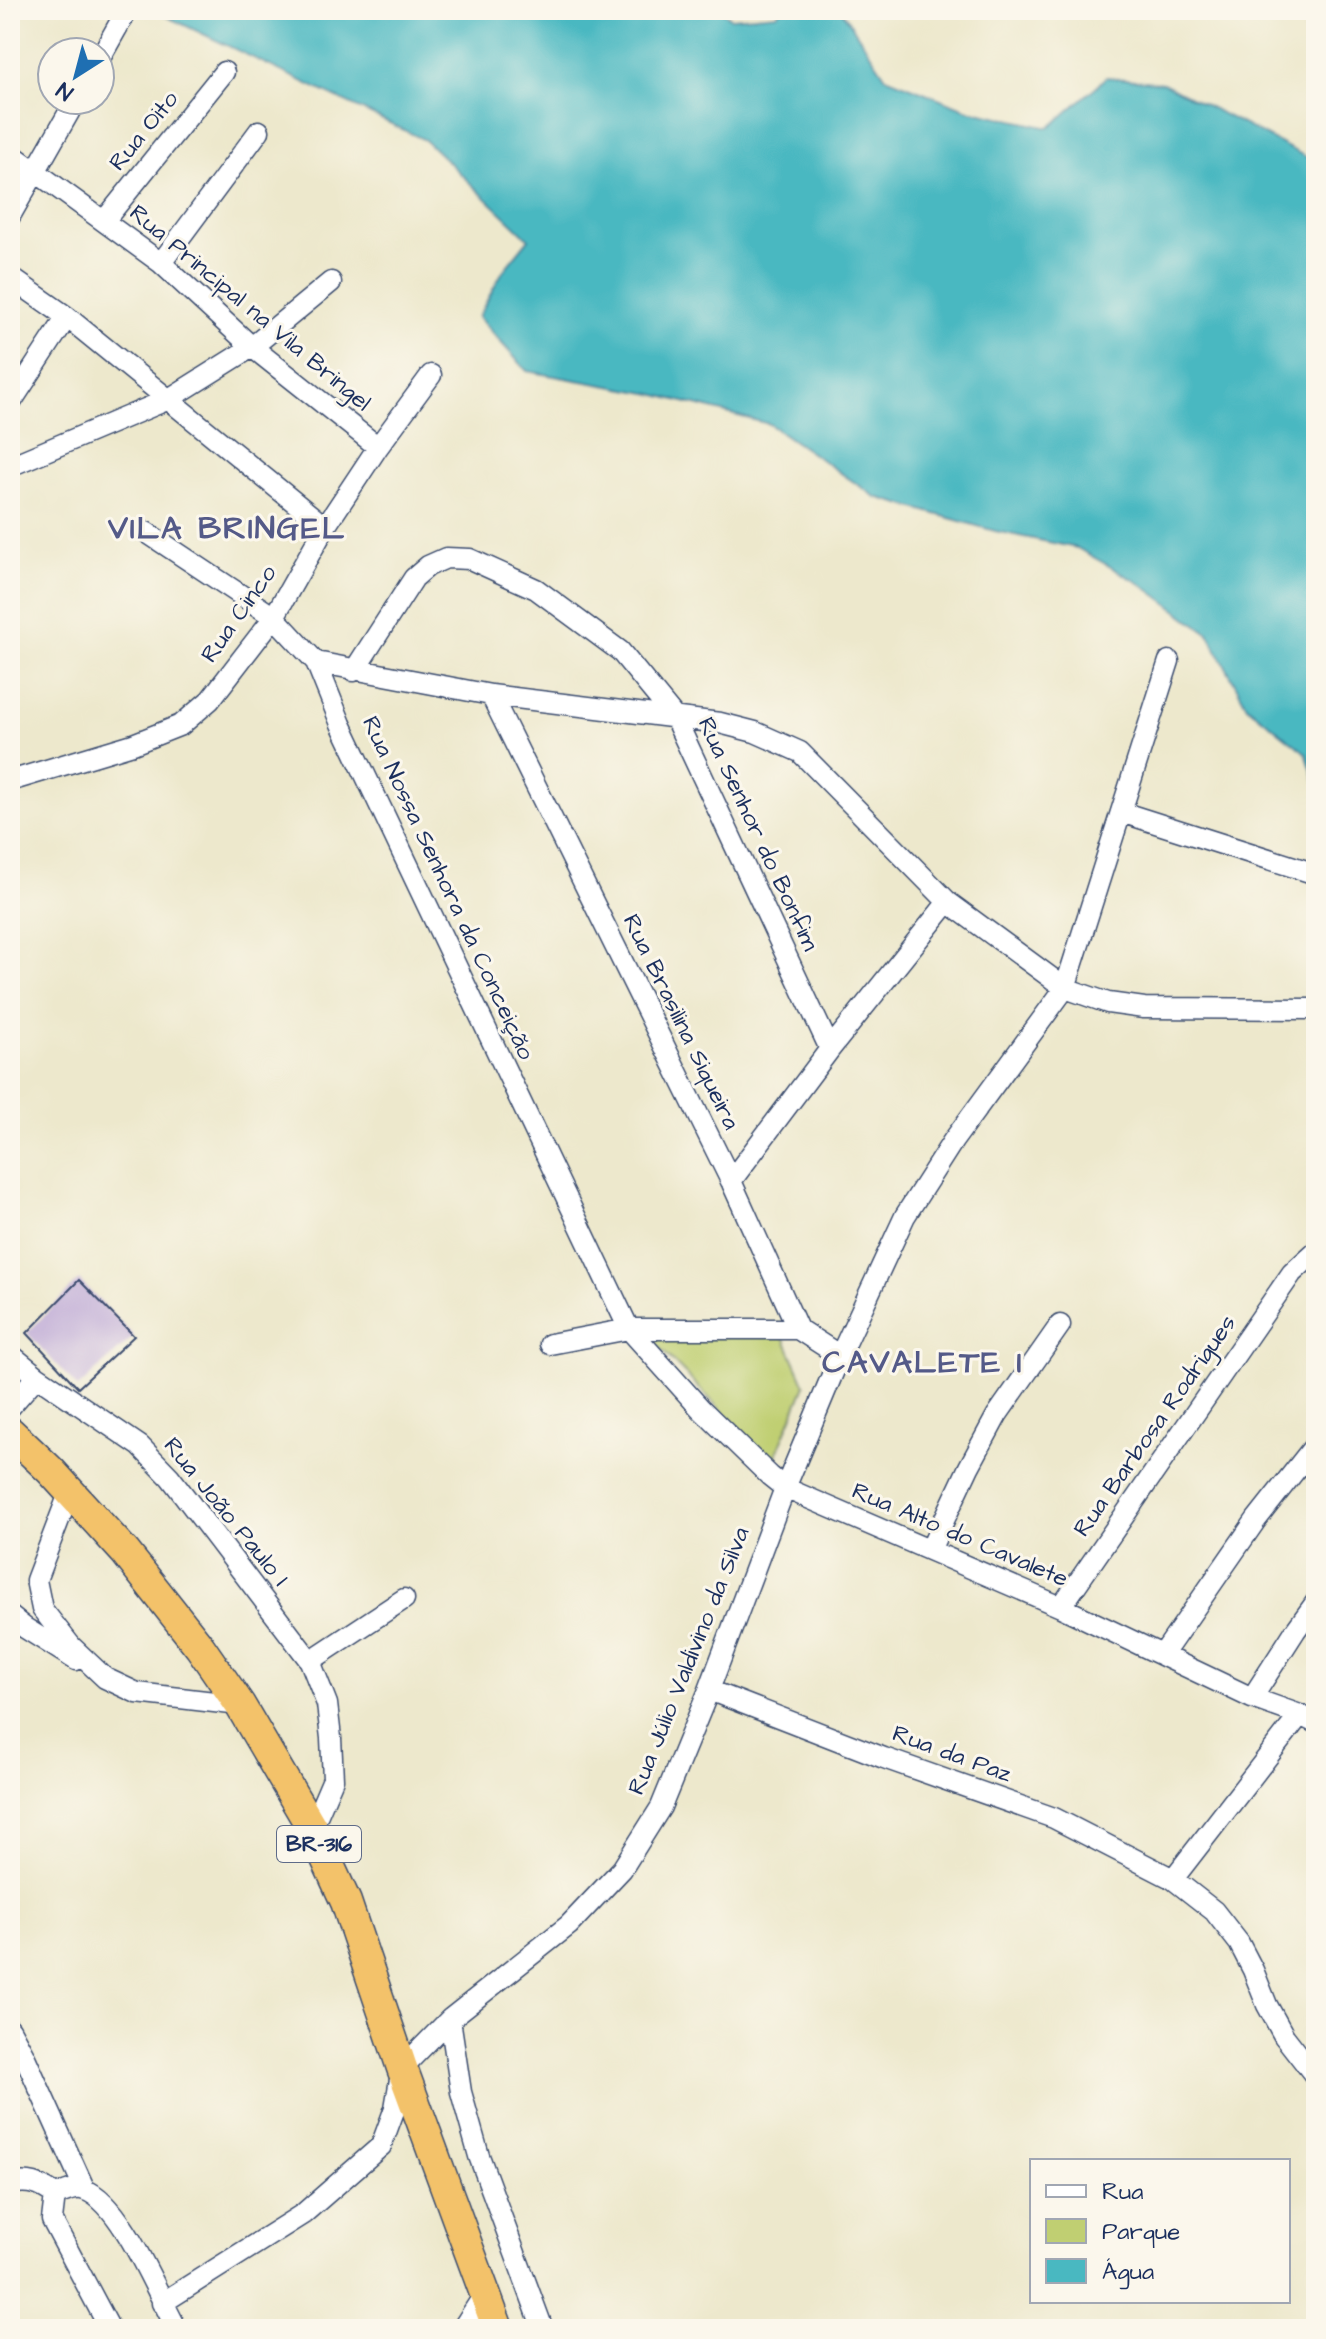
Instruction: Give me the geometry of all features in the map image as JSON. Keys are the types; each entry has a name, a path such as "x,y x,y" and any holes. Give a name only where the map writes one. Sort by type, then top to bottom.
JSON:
{"highway":[{"name":"BR-316","path":"10,1427 135,1564 200,1647 240,1705 312,1828 346,1902 402,2068 498,2329"}],"street":[{"path":"112,36 127,10"},
{"name":"Rua Oito","path":"104,221 224,72"},
{"path":"10,216 67,116"},
{"path":"161,263 259,131"},
{"name":"Rua Principal na Vila Bringel","path":"10,153 161,263 252,347 378,447"},
{"path":"10,277 67,317 325,527"},
{"path":"10,466 169,399 252,347 331,282"},
{"path":"10,404 67,317"},
{"name":"Rua Cinco","path":"10,781 133,744 181,725 210,700 274,617 325,527 431,375"},
{"name":"Rua Nossa Senhora da Conceição","path":"146,532 274,617 316,662 341,724 629,1329"},
{"name":"Rua Senhor do Bonfim","path":"354,671 414,578 428,566 446,558 470,559 536,589 620,651 675,718 830,1049"},
{"name":"Rua Júlio Valdivino da Silva","path":"402,2068 450,2019 569,1925 622,1869 661,1807 785,1488 840,1356 905,1216 953,1141 1065,988 1169,661"},
{"path":"316,662 491,695 720,723 755,732 800,752 948,902 1065,988 1108,1003 1144,1008 1316,1009"},
{"name":"Rua Brasilina Siqueira","path":"491,695 731,1181 798,1329"},
{"path":"1121,812 1316,874"},
{"path":"731,1181 830,1049 948,902"},
{"name":"Rua Barbosa Rodrigues","path":"1061,1607 1292,1273 1316,1251"},
{"path":"930,1550 997,1415 1060,1325"},
{"path":"550,1344 629,1329 798,1329 840,1356"},
{"name":"Rua Alto do Cavalete","path":"629,1329 700,1408 785,1488 1061,1607 1252,1698 1308,1719"},
{"name":"Rua João Paulo I","path":"10,1354 140,1446 170,1477 310,1661 327,1704 333,1779 312,1828"},
{"path":"10,1427 37,1376"},
{"path":"1163,1654 1256,1520 1316,1444"},
{"path":"70,1491 36,1580 42,1609 71,1646 105,1678"},
{"path":"310,1661 404,1599"},
{"path":"1252,1698 1316,1602"},
{"path":"10,1616 105,1678 137,1693 240,1705"},
{"path":"1295,1631 1316,1622"},
{"name":"Rua da Paz","path":"709,1690 884,1758 1054,1818 1173,1879 1214,1911 1239,1943 1284,2036 1316,2077"},
{"path":"1173,1879 1308,1719"},
{"path":"450,2019 461,2092 479,2156 543,2329"},
{"path":"10,2029 24,2055 70,2192"},
{"path":"162,2303 303,2214 381,2146 395,2108 402,2068"},
{"path":"10,2184 24,2181 70,2192 111,2209 124,2226 177,2329"},
{"path":"70,2192 52,2220 110,2329"},
{"path":"462,2329 486,2292"}],"green space":[{"path":"647,1335 784,1337 805,1385 773,1463"}],"water":[{"path":"153,10 720,10 731,18 777,14 780,10 841,10 886,77 968,110 1049,128 1107,77 1163,83 1316,162 1316,783 1306,753 1247,706 1208,633 1141,584 1077,548 995,531 876,497 769,424 653,394 527,371 478,317 503,271 529,239 425,140"}],"building":[{"path":"79,1280 134,1336 78,1388 27,1333"}],"district":[{"name":"VILA BRINGEL","path":"227,528"},
{"name":"CAVALETE I","path":"923,1362"}]}
